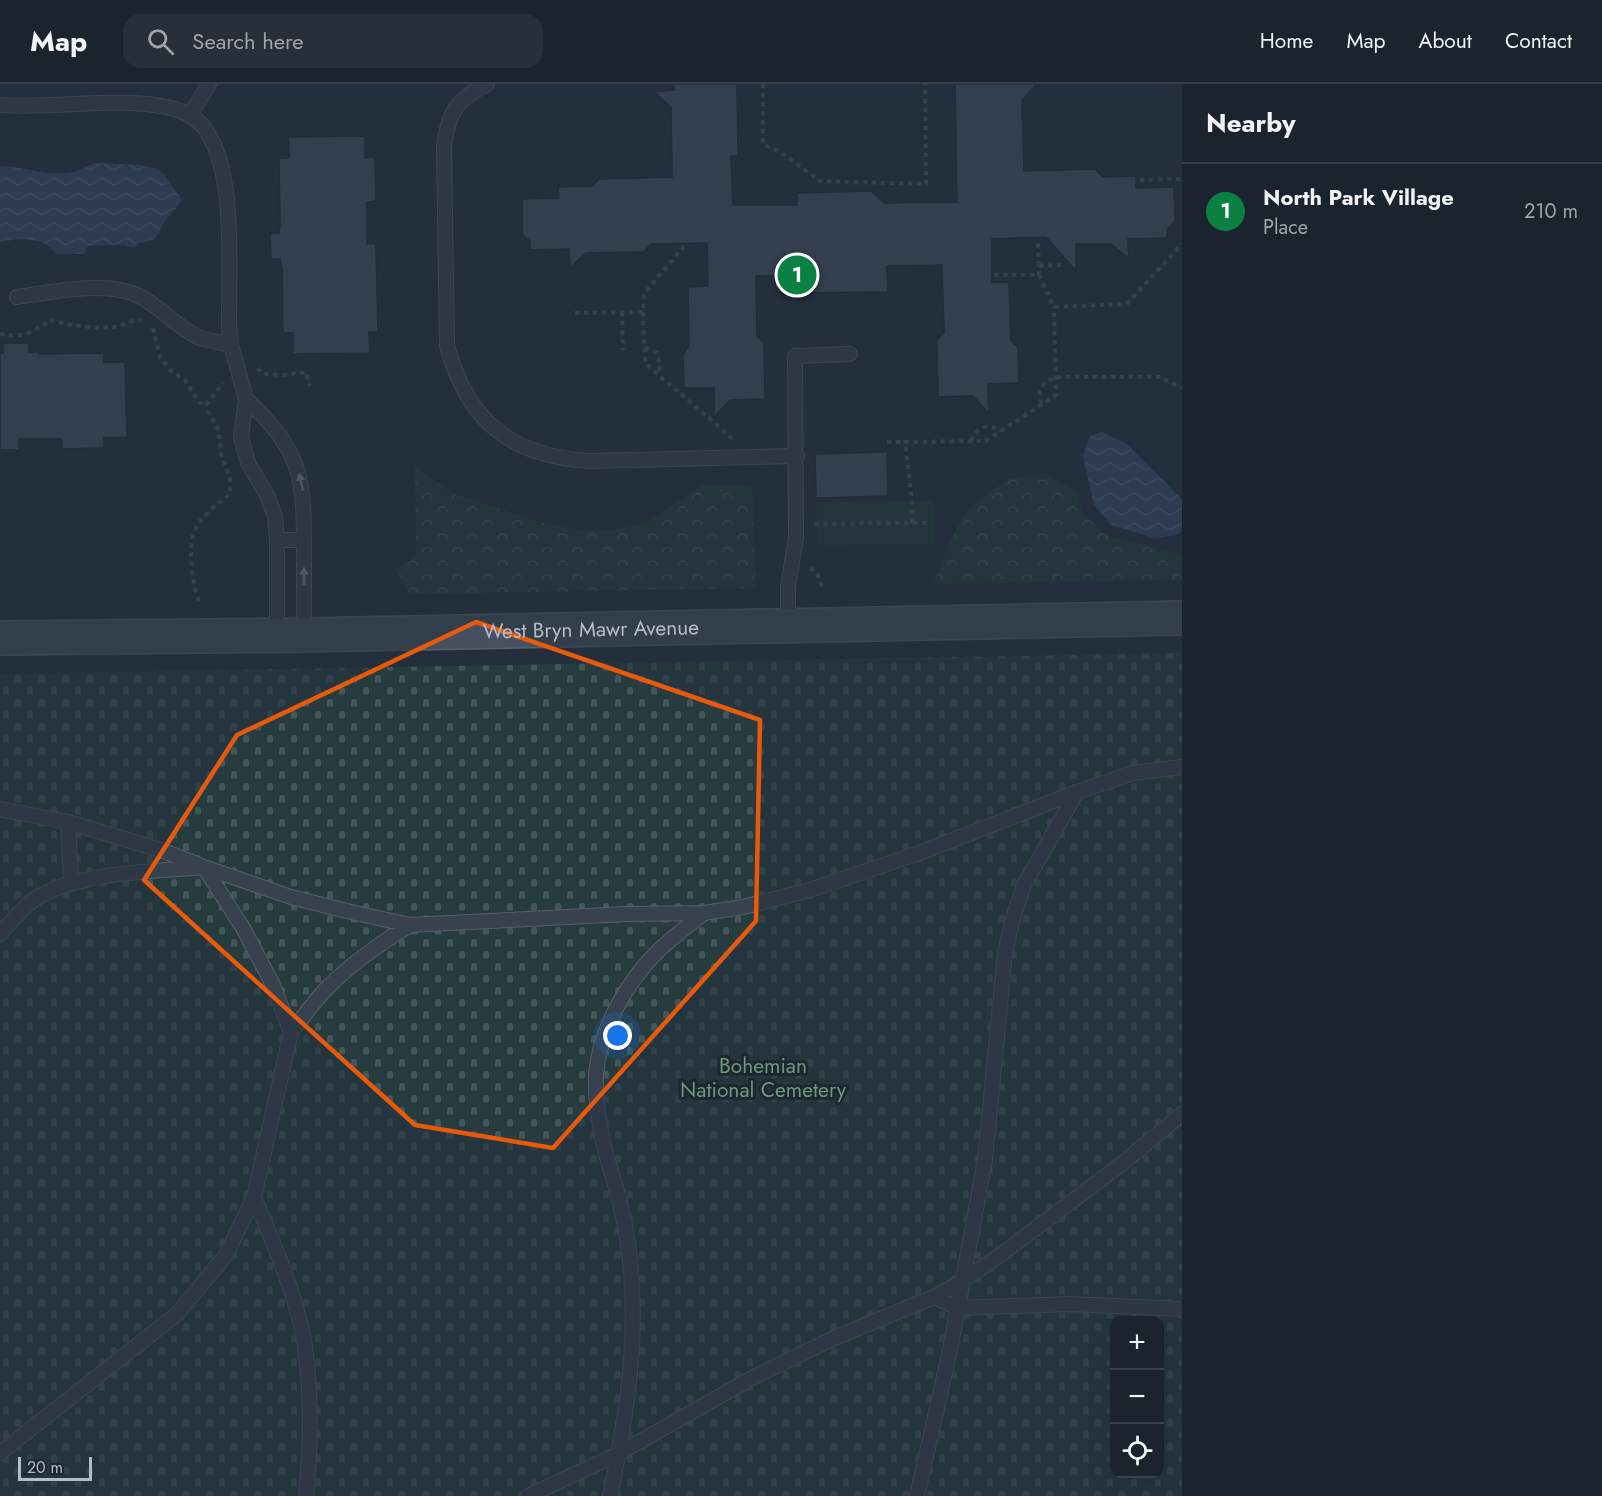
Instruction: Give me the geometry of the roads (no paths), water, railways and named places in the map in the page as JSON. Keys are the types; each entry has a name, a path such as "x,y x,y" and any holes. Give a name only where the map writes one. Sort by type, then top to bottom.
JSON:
{"street":[{"name":"West Bryn Mawr Avenue","path":"0,638 291,635 1182,618"}],"lane":[{"path":"190,115 209,84"},
{"path":"486,84 470,93 456,106 447,125 444,147 447,346 454,372 469,398 493,429 521,447 559,459 589,461 797,456"},
{"path":"0,105 132,103 162,106 190,115 212,139 221,162 226,190 228,325 231,345 246,399 241,437 248,463 267,495 275,516 291,635"},
{"path":"17,297 67,291 119,290 137,295 160,308 199,338 231,345"},
{"path":"788,626 788,587 796,537 795,356 850,354"},
{"path":"246,399 278,432 297,467 303,489 304,540 291,635"},
{"path":"277,540 304,540"},
{"path":"0,809 68,822 164,851 291,897 410,924 627,914 704,913 743,907 810,890 922,852 1077,792 1133,773 1182,767"},
{"path":"917,1496 958,1308 985,1160 1005,953 1024,885 1077,792"},
{"path":"68,822 71,883"},
{"path":"0,934 18,913 39,896 71,883 112,876 204,867"},
{"path":"204,867 248,937 272,983 291,1032"},
{"path":"610,1496 626,1412 632,1350 632,1288 621,1208 604,1146 596,1074 608,1029 627,988 658,951 704,913"},
{"path":"0,1453 177,1314 226,1255 254,1197 291,1032 323,992 347,969 380,943 410,924"},
{"path":"528,1496 618,1454 750,1379 834,1338 934,1297 961,1282 1123,1163 1182,1114"},
{"path":"254,1197 285,1273 303,1339 310,1397 306,1496"},
{"path":"934,1297 958,1308 1070,1304 1182,1309"}],"water":[{"path":"95,163 139,165 154,168 163,173 182,200 154,239 137,243 136,247 88,246 84,254 57,254 44,244 31,240 0,242 0,166 58,174 77,171"},
{"path":"1102,432 1127,444 1182,499 1182,531 1177,535 1154,538 1111,525 1094,505 1083,456 1090,436"}],"place":[{"name":"North Park Village","path":"797,275"}],"park label":[{"name":"Bohemian National Cemetery","path":"763,1078"}]}
